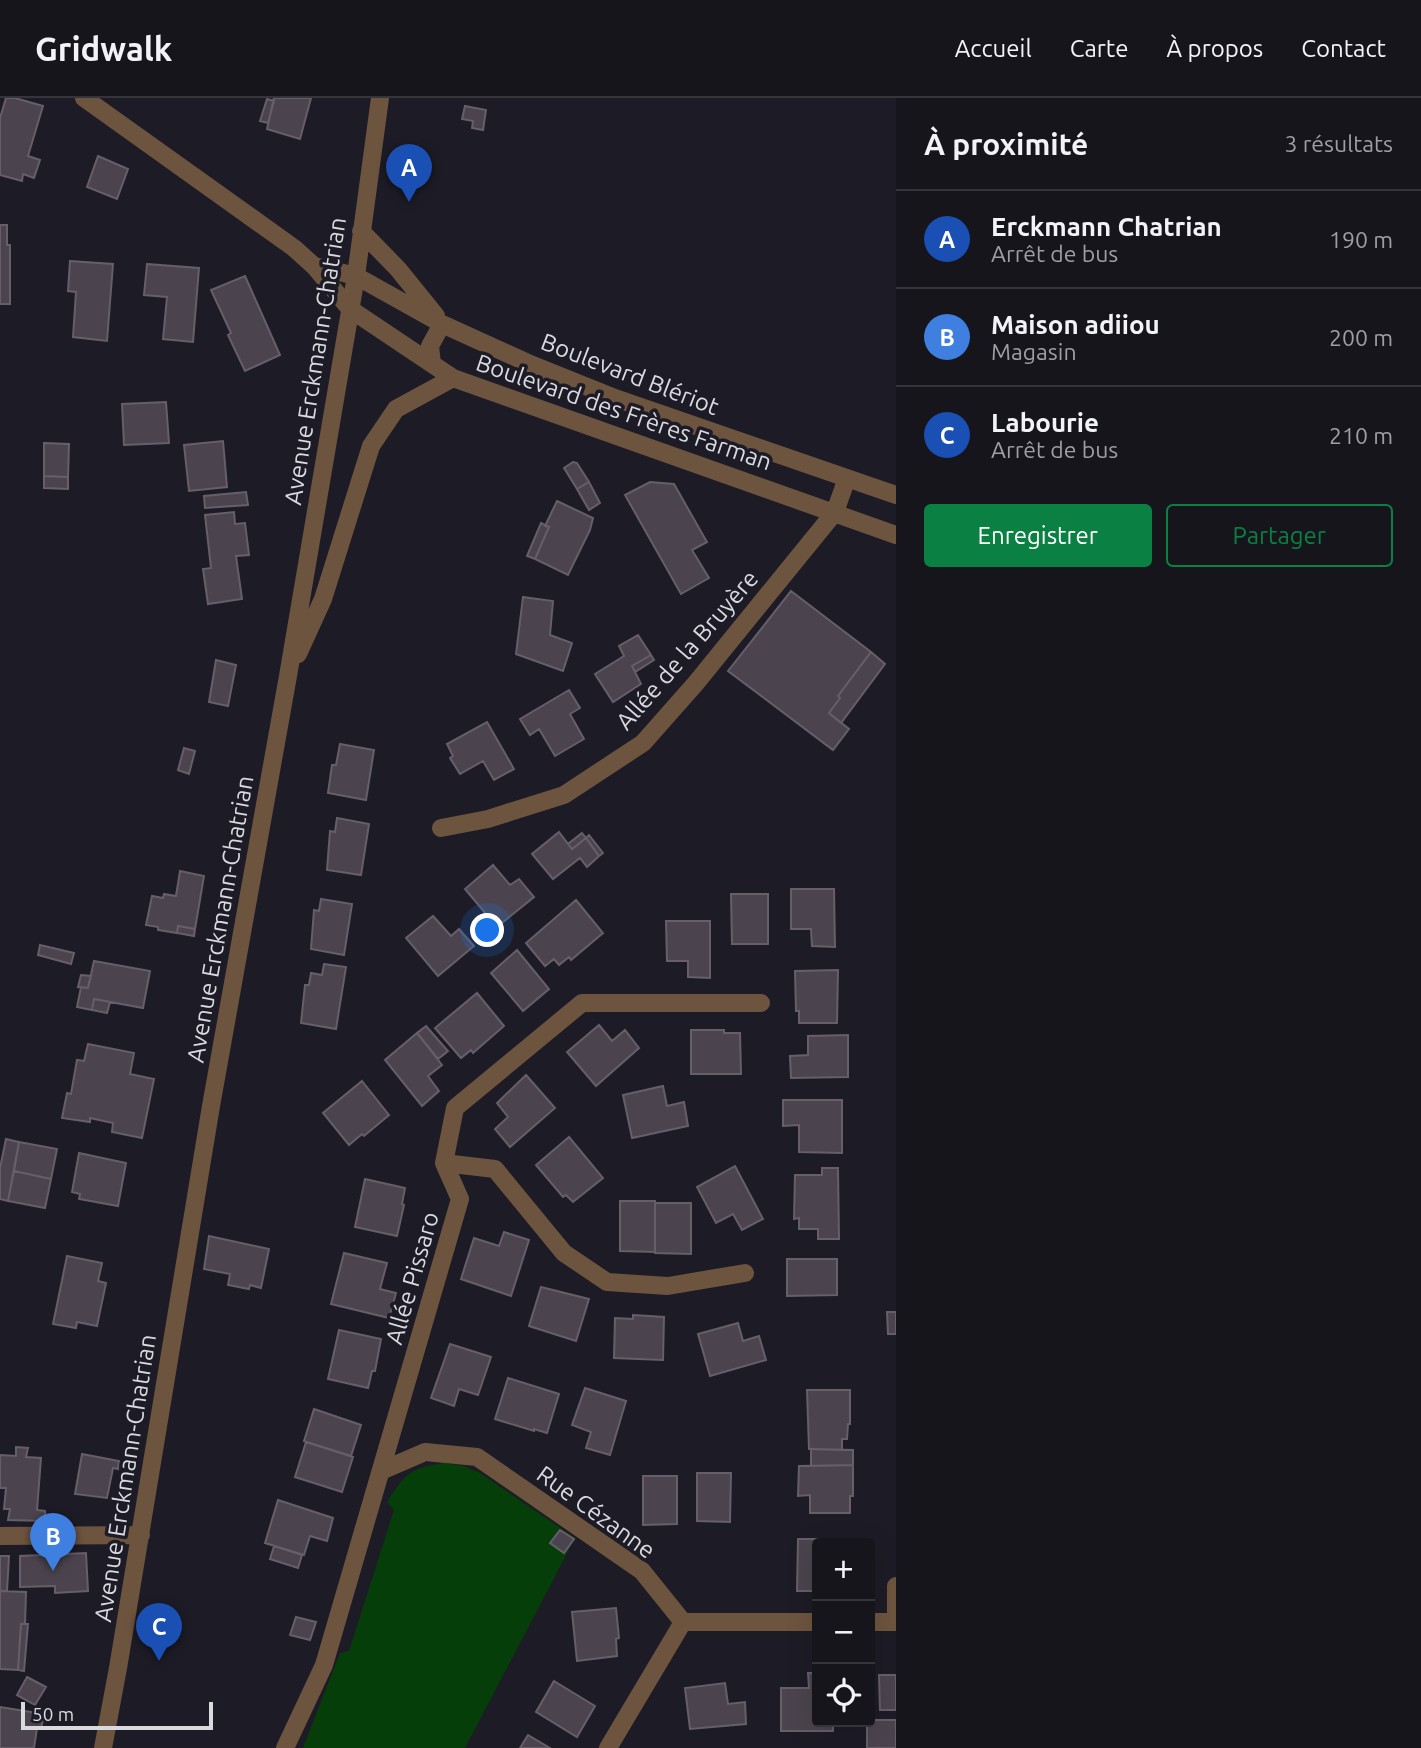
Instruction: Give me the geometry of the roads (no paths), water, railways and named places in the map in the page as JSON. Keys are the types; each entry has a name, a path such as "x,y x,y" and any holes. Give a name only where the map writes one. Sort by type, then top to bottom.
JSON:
{"street":[{"name":"Boulevard des Frères Farman","path":"84,98 294,248 314,266 350,309 453,378 896,535"},
{"name":"Avenue Erckmann-Chatrian","path":"103,1748 356,276 380,98"},
{"path":"361,232 397,269 443,324 430,346 432,364"},
{"name":"Boulevard Blériot","path":"314,266 356,276 443,324 528,363 615,398 896,495"},
{"path":"288,676 324,599 371,446 396,409 453,378"},
{"name":"Allée de la Bruyère","path":"441,828 488,819 564,795 643,743 696,683 835,512 847,478"},
{"path":"744,1272 668,1286 607,1282 564,1253 495,1169 443,1163 456,1108 582,1003 761,1003"},
{"name":"Allée Pissaro","path":"285,1748 324,1665 460,1199 443,1163"},
{"name":"Rue Cézanne","path":"381,1471 425,1452 477,1457 642,1571 683,1622"},
{"path":"0,1536 141,1535"},
{"path":"875,1622 896,1622 896,1586"},
{"path":"608,1748 683,1622 812,1622"}],"place":[{"name":"Erckmann Chatrian","path":"409,202"},
{"name":"Maison adiiou","path":"53,1571"},
{"name":"Labourie","path":"159,1661"}]}
